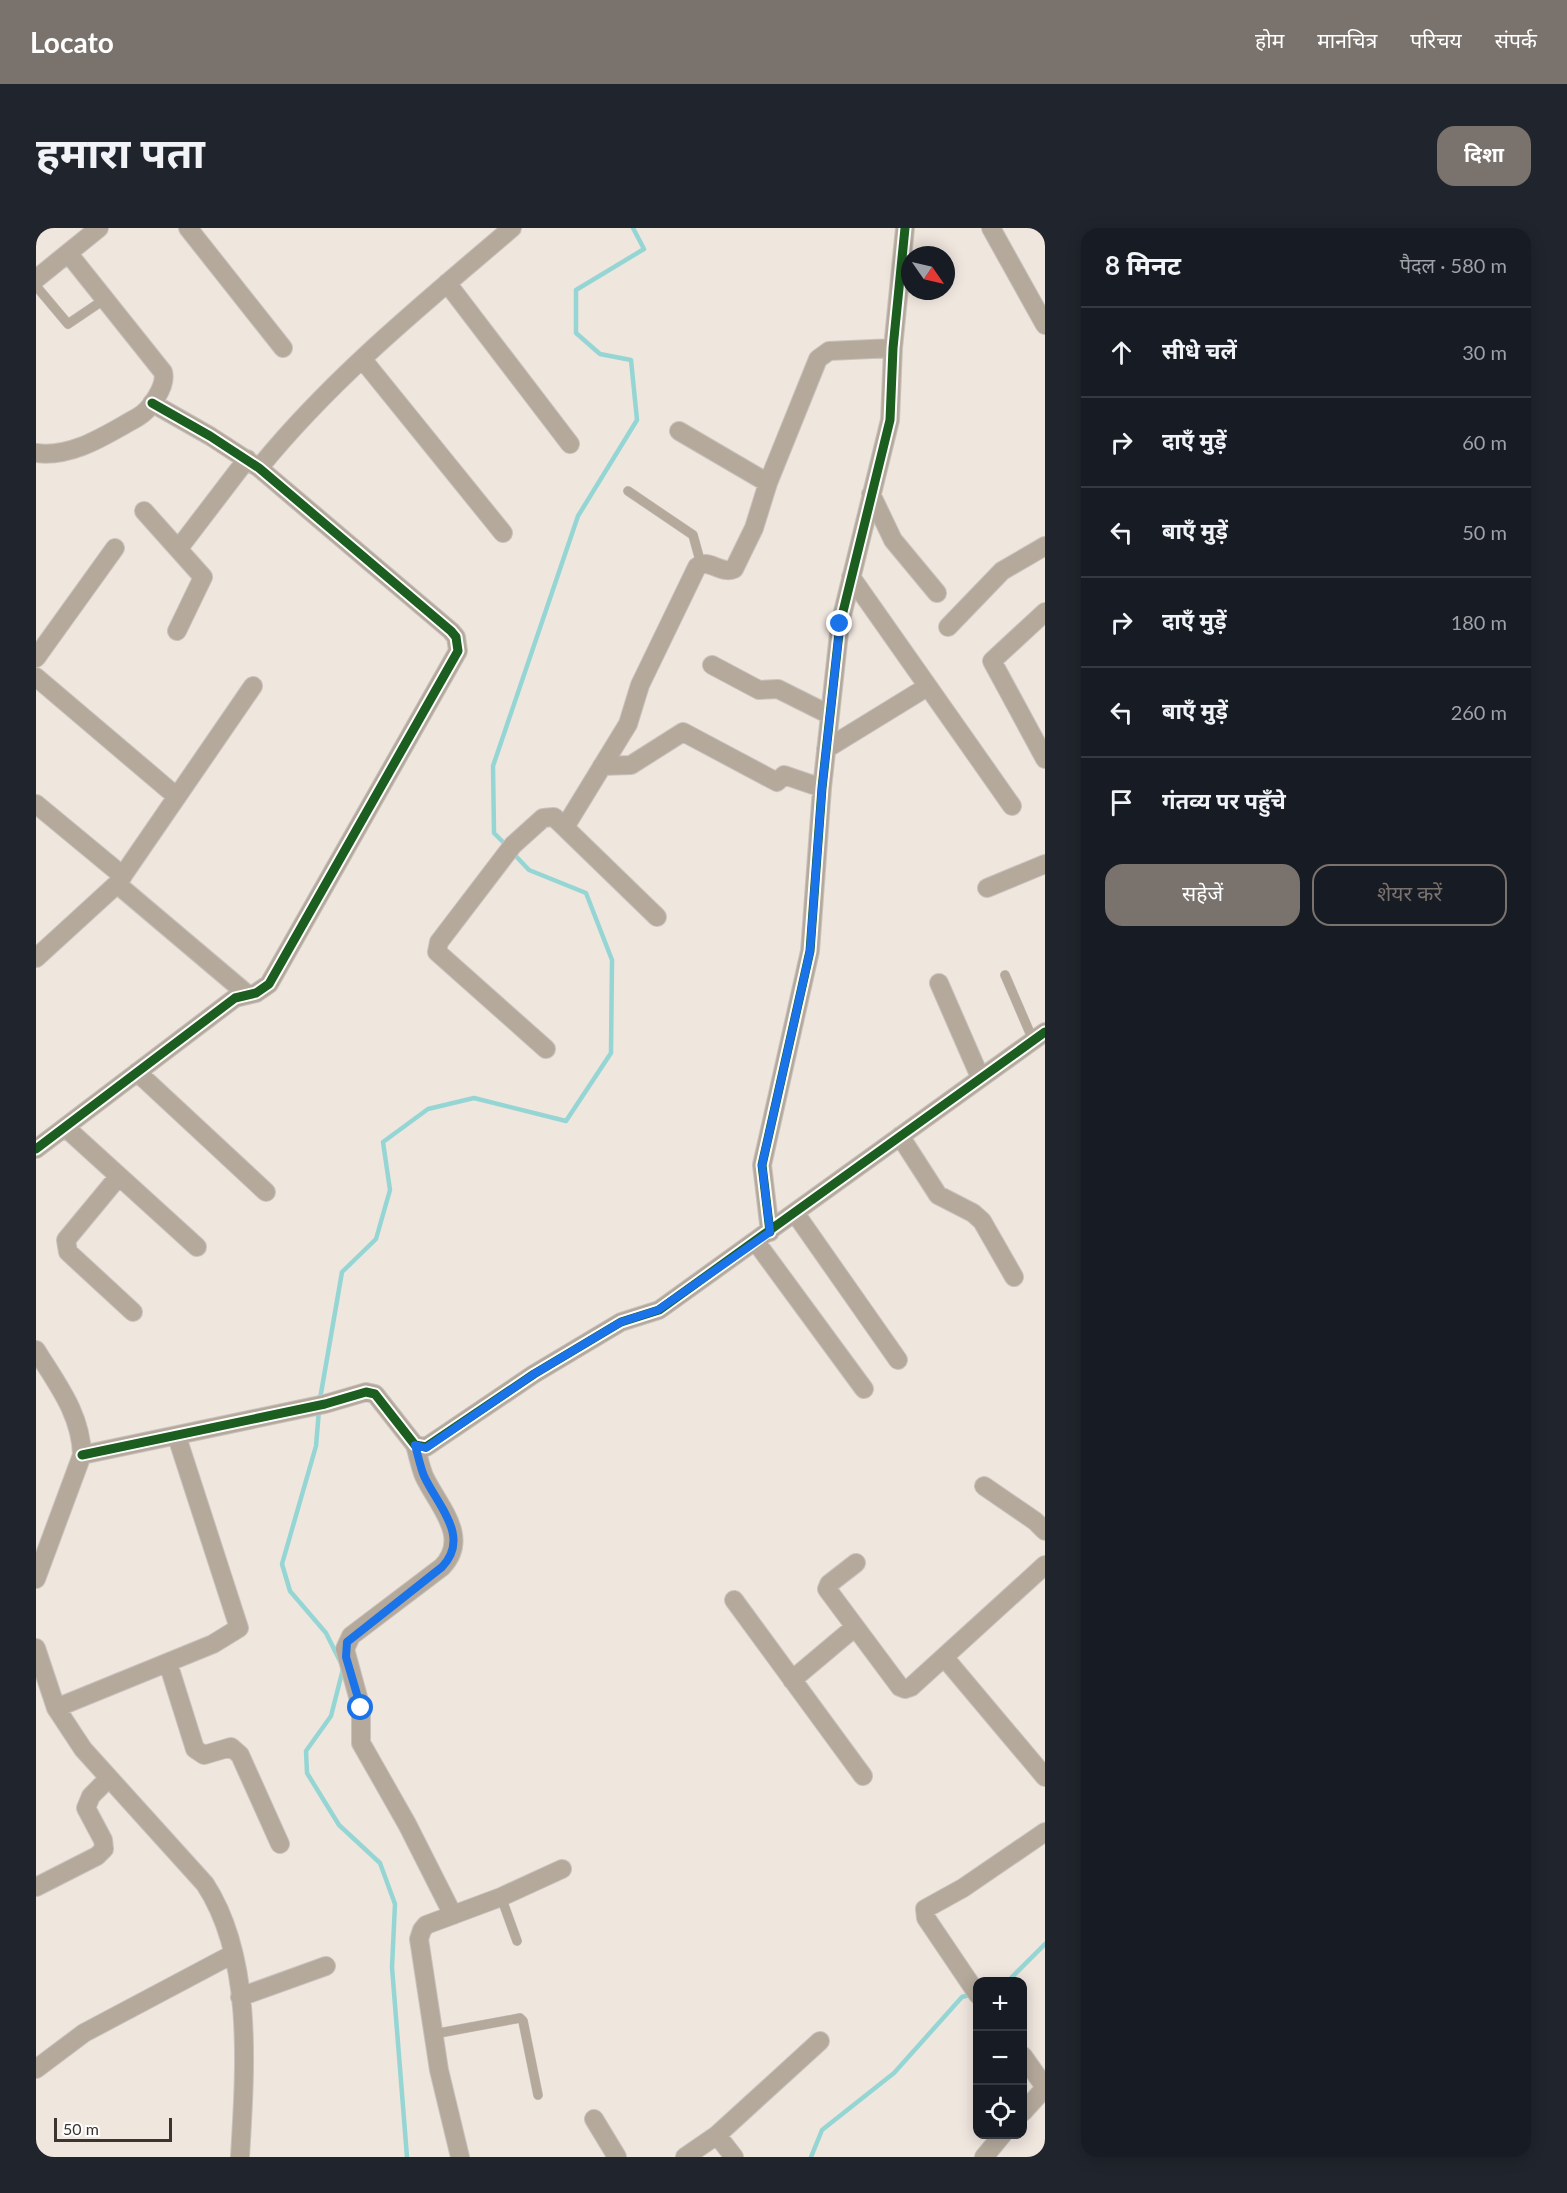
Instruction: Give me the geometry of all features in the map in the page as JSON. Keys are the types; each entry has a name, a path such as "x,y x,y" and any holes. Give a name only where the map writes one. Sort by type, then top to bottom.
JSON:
{"street":[{"path":"36,279 99,228"},
{"path":"188,228 283,348"},
{"path":"178,548 253,464 447,283 512,228"},
{"path":"864,1389 763,1237 762,1165 810,951 822,788 840,624 890,420 893,348 905,228"},
{"path":"991,228 1045,325"},
{"path":"36,453 54,454 72,450 138,417 152,402 164,380 163,372 68,253"},
{"path":"447,283 570,444"},
{"path":"565,827 628,724 640,685 697,567 701,564 726,571 734,569 758,518 768,483 818,359 823,353 893,348"},
{"path":"363,360 503,533"},
{"path":"36,1149 235,998 256,993 269,984 458,651 456,637 451,631 253,464 152,402"},
{"path":"679,431 768,483"},
{"path":"871,494 893,540 937,593"},
{"path":"144,511 203,577 177,631"},
{"path":"948,627 1002,571 1045,546"},
{"path":"36,658 115,548"},
{"path":"850,577 1012,806"},
{"path":"1045,612 992,661 1045,759"},
{"path":"712,665 759,690 778,689 830,715"},
{"path":"36,677 176,796"},
{"path":"36,958 120,880 253,686"},
{"path":"826,749 927,687"},
{"path":"602,766 631,765 683,732 777,782 784,775 822,788"},
{"path":"36,804 247,994"},
{"path":"546,1049 437,952 439,942 513,845 543,818 554,817 657,917"},
{"path":"987,888 1045,864"},
{"path":"939,983 980,1077"},
{"path":"415,1445 426,1448 534,1374 621,1322 658,1310 763,1237 1039,1036"},
{"path":"137,1072 266,1192"},
{"path":"65,1127 197,1247"},
{"path":"900,1136 938,1196 982,1221 1014,1277"},
{"path":"118,1176 66,1240 65,1246 68,1252 133,1312"},
{"path":"795,1213 898,1360"},
{"path":"36,1350 74,1413 82,1437 82,1455 36,1579"},
{"path":"82,1455 177,1437 325,1404 366,1392 375,1394 415,1445 423,1474 453,1528 455,1548 442,1567 351,1636 345,1649 361,1708 361,1743 407,1824 453,1915"},
{"path":"56,1707 168,1663 235,1632 239,1623 177,1437"},
{"path":"984,1486 1035,1521 1045,1531"},
{"path":"856,1563 829,1584 827,1589 900,1687 905,1689 911,1687 1045,1565"},
{"path":"734,1600 863,1776"},
{"path":"792,1680 855,1627"},
{"path":"36,1648 43,1690 82,1749 205,1884 217,1902 228,1927 240,1997 245,2048 240,2157"},
{"path":"944,1657 1045,1777"},
{"path":"168,1663 195,1749 204,1755 231,1747 240,1755 280,1844"},
{"path":"36,1887 98,1856 104,1849 103,1840 86,1808 91,1796 109,1778"},
{"path":"973,1989 926,1918 926,1909 963,1888 1045,1832"},
{"path":"460,2157 439,2070 420,1939 426,1925 501,1897 562,1869"},
{"path":"36,2069 84,2033 232,1954"},
{"path":"240,1997 326,1966"},
{"path":"685,2157 717,2135 820,2041"},
{"path":"1027,2062 1045,2088 1027,2108"},
{"path":"594,2119 617,2157"},
{"path":"717,2135 734,2157"},
{"path":"984,2157 999,2139"}],"lane":[{"path":"36,286 68,324 105,299"},
{"path":"628,491 693,535 701,564"},
{"path":"1005,975 1039,1036"},
{"path":"501,1897 517,1941"},
{"path":"434,2034 520,2018 523,2021 538,2095"}],"waterway":[{"path":"506,845 494,833 493,766 578,516 637,420 631,360 600,354 576,333 576,290 644,249 633,228"},
{"path":"320,1399 342,1272 376,1239 390,1190 383,1142 428,1109 474,1098 566,1121 611,1053 612,960 586,893 529,870 512,852"},
{"path":"319,1410 316,1446 282,1564 290,1591 326,1633 340,1661"},
{"path":"343,1669 331,1716 306,1751 307,1773 339,1825 380,1863 395,1904 392,1967 407,2157"},
{"path":"1012,1977 1045,1944"},
{"path":"811,2157 822,2130 894,2073 962,1997 972,1994"}],"cycle path":[{"path":"770,1232 762,1165 810,951 822,788 840,624 890,420 893,348 905,228"},
{"path":"36,1149 235,998 256,993 269,984 458,651 456,637 451,631 259,468 210,436 152,403"},
{"path":"82,1455 325,1404 366,1392 375,1394 415,1445 426,1447 534,1374 621,1322 659,1310 1045,1032"}],"route":[{"path":"361,1708 346,1657 347,1642 351,1636 442,1567 455,1548 453,1528 423,1474 415,1445 426,1448 534,1374 621,1322 658,1310 770,1232 761,1171 812,938 812,908 822,788 840,624"}]}
